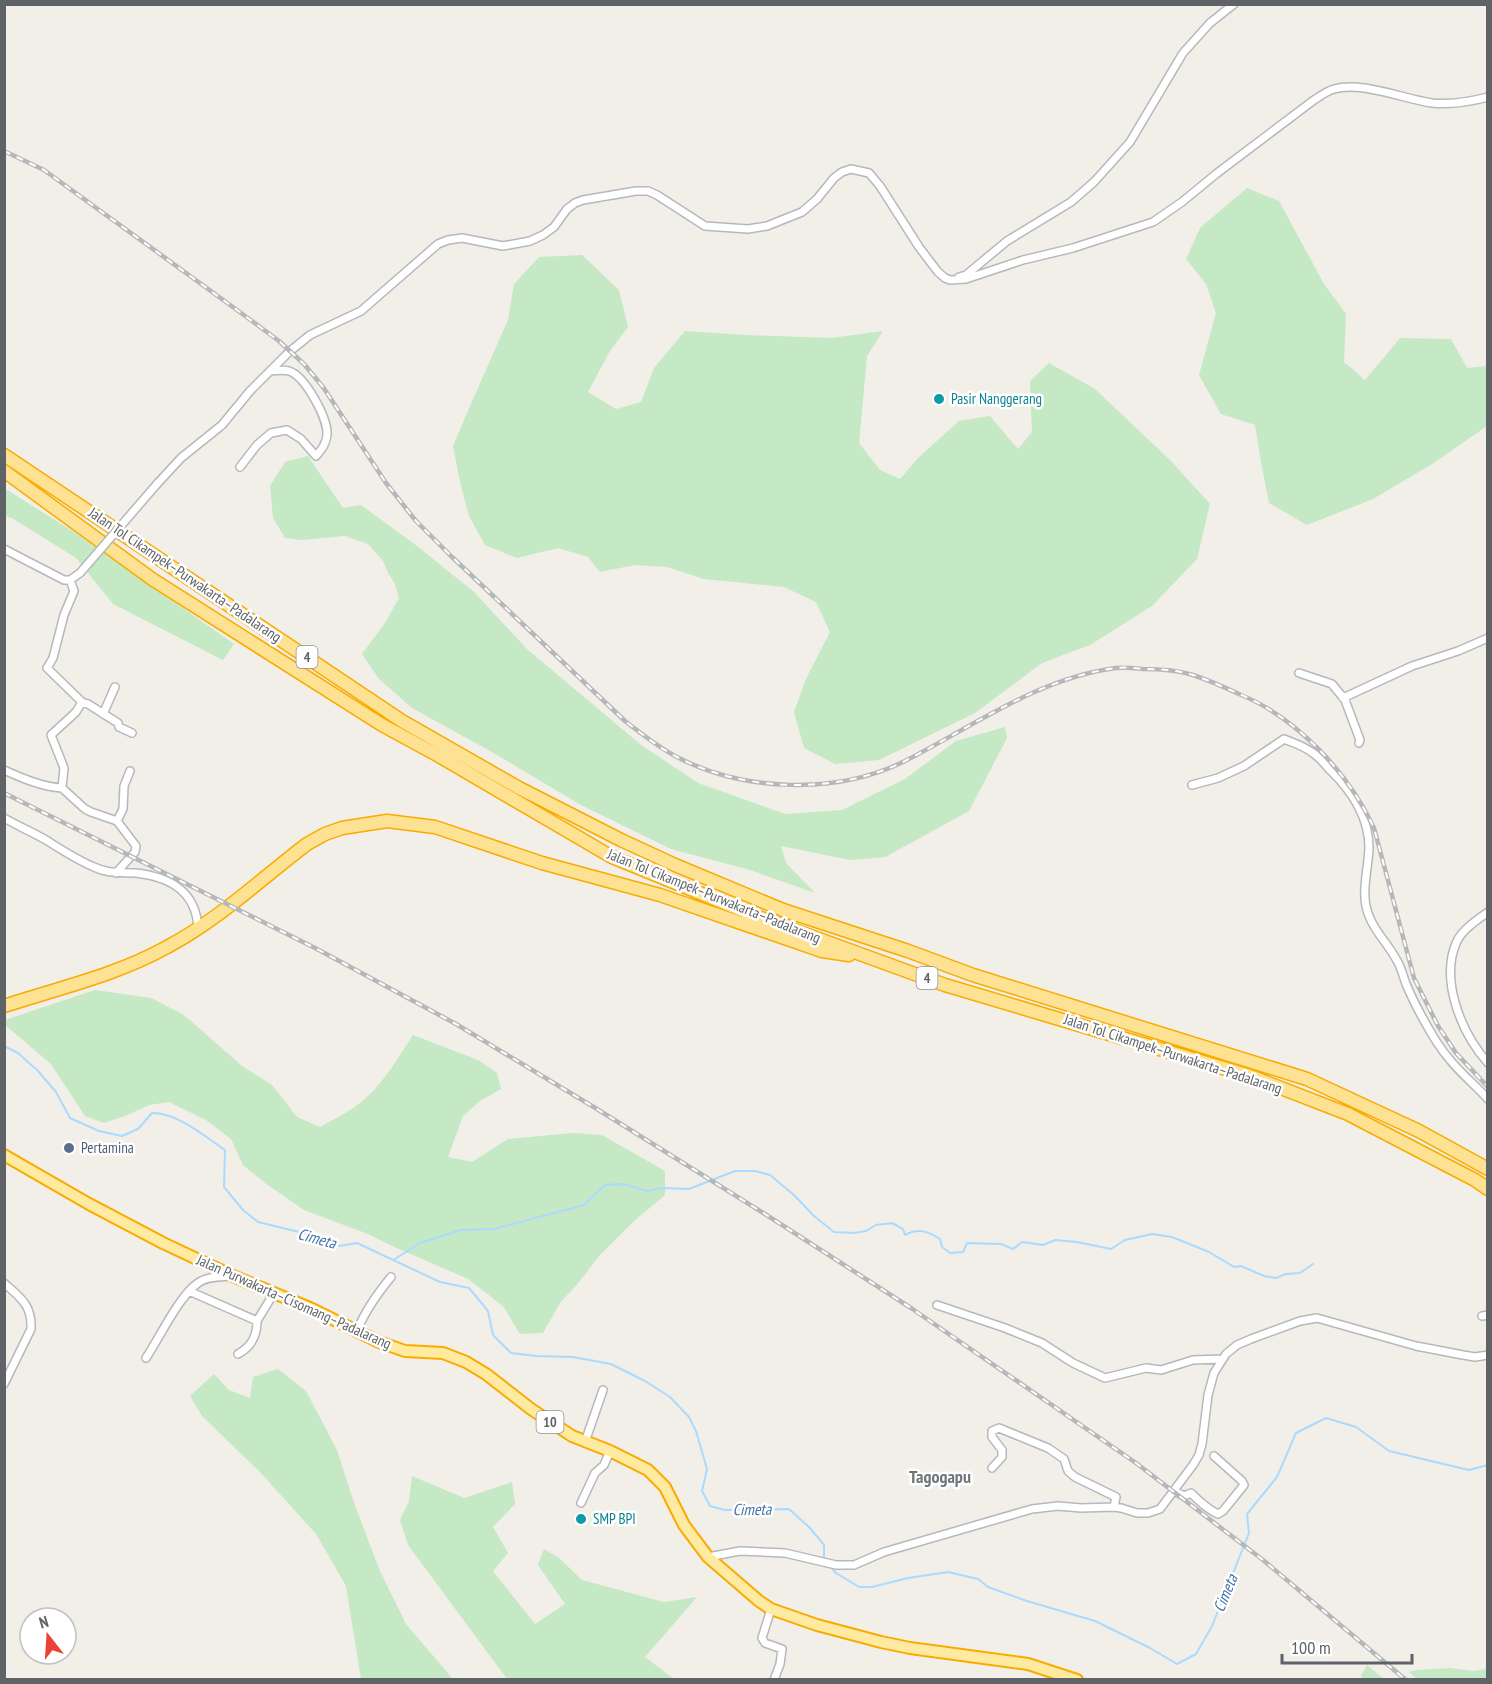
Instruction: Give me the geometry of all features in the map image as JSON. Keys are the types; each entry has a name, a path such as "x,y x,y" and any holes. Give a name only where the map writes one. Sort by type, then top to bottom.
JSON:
{"highway":[{"name":"Jalan Tol Cikampek–Purwakarta–Padalarang","path":"4,455 402,721 519,788 621,840 783,910 973,975 1308,1079 1419,1131 1488,1169"},
{"name":"Jalan Tol Cikampek–Purwakarta–Padalarang","path":"4,471 152,579 382,725 612,857 761,918 945,985 1250,1076 1348,1114 1488,1189"},
{"path":"4,1006 127,966 165,948 198,928 307,844 342,828 387,821 435,827 542,862 660,895 822,951 876,959"},
{"name":"Jalan Purwakarta–Cisomang–Padalarang","path":"4,1155 124,1224 233,1276 310,1308 392,1348 442,1353 466,1362 486,1374 531,1410 572,1436 638,1464 657,1478 670,1495 684,1525 708,1557 759,1602 771,1609 817,1625 881,1642 1028,1664 1077,1680"}],"street":[{"path":"950,280 966,274 1007,242 1071,202 1094,182 1130,142 1183,53 1210,23 1234,4"},
{"path":"4,549 59,578 70,580 80,573 181,458 222,425 250,391 289,352 310,334 361,311 438,244 448,240 462,238 504,246 530,241 543,236 554,227 567,208 575,203 636,191 648,191 657,195 705,226 748,229 766,226 802,212 817,199 834,178 851,169 869,173 880,186 938,272 950,280 966,279 1153,222 1176,207 1322,94 1335,89 1347,87 1369,89 1416,100 1450,104 1488,97"},
{"path":"240,467 249,454 271,433 287,430 301,439 316,456 325,446 327,432 322,412 304,384 296,374 286,370 270,371"},
{"path":"70,580 74,591 64,615 53,658 47,668 82,702 132,733"},
{"path":"1343,698 1412,666 1458,651 1488,638"},
{"path":"1299,673 1332,684 1343,698 1360,740 1359,743"},
{"path":"103,714 115,687"},
{"path":"62,788 64,768 51,735 76,712 82,702"},
{"path":"1192,785 1218,778 1244,766 1284,739 1314,754 1336,775 1354,798 1366,826 1369,845 1365,882 1366,908 1370,917 1397,960 1406,985 1437,1042 1453,1065 1488,1099"},
{"path":"4,770 52,788 62,788 85,809 117,821 136,846 135,852 116,873"},
{"path":"117,821 123,809 124,786 130,771"},
{"path":"4,818 97,869 151,876 177,885 190,898 198,916 198,928"},
{"path":"1488,912 1467,929 1458,941 1452,957 1451,981 1456,1011 1475,1049 1488,1063"},
{"path":"146,1358 189,1291 202,1280 233,1276"},
{"path":"357,1331 376,1296 391,1277"},
{"path":"4,1283 24,1300 29,1310 31,1329 4,1384"},
{"path":"189,1291 256,1321"},
{"path":"238,1354 251,1344 256,1330 256,1321 274,1293"},
{"path":"937,1305 1042,1343 1073,1363 1105,1378 1146,1368 1161,1370 1193,1360 1222,1359"},
{"path":"708,1557 740,1551 785,1553 822,1562 854,1564 895,1549 1032,1509 1058,1506 1114,1507 1137,1513 1148,1513 1160,1509 1199,1455 1208,1395 1214,1373 1222,1359 1237,1345 1300,1321 1317,1318 1436,1350 1475,1357 1488,1355"},
{"path":"585,1442 603,1390"},
{"path":"992,1468 1002,1457 1002,1450 992,1437 992,1431 999,1428 1048,1448 1064,1459 1068,1471 1076,1477 1116,1497 1114,1507"},
{"path":"581,1503 595,1473 604,1465 610,1451"},
{"path":"1174,1491 1184,1496 1191,1493 1218,1514 1223,1511 1244,1485 1214,1456"},
{"path":"771,1609 762,1638 765,1643 782,1649 783,1654 774,1680"}],"green space":[{"path":"1247,188 1279,201 1324,284 1346,314 1344,362 1365,380 1400,338 1451,339 1467,368 1487,366 1487,426 1432,464 1373,499 1307,525 1269,503 1255,425 1221,414 1199,375 1216,313 1206,284 1186,259 1200,228"},
{"path":"582,255 619,290 628,327 610,351 588,392 616,409 641,402 654,368 685,331 831,338 883,331 867,356 859,443 880,470 900,479 918,458 959,421 990,416 1018,449 1032,432 1030,381 1049,363 1095,389 1171,461 1210,504 1197,559 1152,606 1090,645 1042,663 975,713 879,760 835,764 804,748 794,712 806,679 830,632 816,602 784,587 704,579 667,567 635,565 600,572 588,557 558,548 517,558 485,545 469,516 453,446 508,320 514,284 539,257"},
{"path":"308,456 343,508 361,505 417,546 474,592 527,649 641,745 698,783 785,814 842,810 905,779 956,741 1005,727 1007,738 969,811 885,857 850,860 781,846 786,863 815,893 750,870 671,849 581,805 412,708 379,679 362,654 385,623 399,598 395,584 383,561 368,544 345,536 302,540 285,538 273,518 270,486 285,462"},
{"path":"4,488 74,532 234,644 223,660 113,604 76,558 12,518 5,516"},
{"path":"95,990 151,998 184,1015 242,1066 272,1085 297,1117 320,1127 363,1101 387,1074 413,1035 478,1060 497,1073 501,1089 480,1101 463,1116 448,1157 472,1162 508,1139 572,1133 602,1135 665,1171 665,1195 633,1222 600,1255 560,1303 543,1333 520,1334 503,1306 468,1279 368,1234 304,1210 243,1165 231,1139 206,1120 169,1102 149,1105 104,1123 85,1116 51,1064 5,1025 5,1020"},
{"path":"278,1369 306,1391 337,1450 379,1569 406,1624 453,1679 361,1679 346,1586 316,1534 260,1472 202,1416 190,1396 214,1374 229,1390 250,1398 253,1377"},
{"path":"412,1476 464,1498 512,1482 515,1504 493,1527 508,1553 493,1571 535,1624 565,1604 538,1565 544,1549 559,1558 582,1580 664,1602 697,1597 645,1657 674,1679 507,1679 408,1545 400,1520 409,1501"},
{"path":"1367,1665 1384,1679 1364,1679 1361,1676"},
{"path":"1450,1668 1473,1671 1487,1669 1487,1679 1417,1679 1409,1672 1422,1670"}],"waterway":[{"name":"Cimeta","path":"4,1046 18,1053 38,1071 56,1092 70,1118 99,1131 122,1136 138,1129 152,1113 171,1117 200,1132 225,1150 224,1187 243,1210 258,1222 324,1238 340,1246 357,1243 440,1282 469,1288 488,1311 493,1335 511,1353 573,1357 611,1364 645,1381 670,1397 689,1417 696,1431 707,1469 702,1491 710,1506 725,1510 789,1509 810,1528 824,1545 826,1561"},
{"path":"395,1259 420,1243 461,1230 494,1229 584,1205 605,1185 624,1184 647,1191 662,1188 689,1189 735,1171 755,1171 770,1175 834,1232 854,1233 866,1231 876,1225 892,1223 903,1229 905,1235 919,1231 931,1234 940,1239 942,1247 950,1253 963,1252 967,1243 1001,1244 1013,1249 1022,1242 1043,1245 1055,1240 1111,1249 1125,1240 1152,1234 1172,1237 1209,1252 1234,1267 1241,1266 1264,1276 1276,1278 1286,1274 1300,1273 1313,1264"},
{"name":"Cimeta","path":"830,1566 836,1573 859,1587 872,1587 908,1578 948,1572 978,1579 988,1587 1095,1621 1177,1664 1196,1654 1212,1626 1249,1533 1247,1514 1277,1477 1296,1433 1326,1418 1356,1427 1389,1451 1469,1470 1488,1465"}],"railway":[{"path":"4,151 44,170 279,341 304,364 323,387 386,483 416,521 625,721 657,745 703,769 761,783 821,784 850,780 905,761 1033,693 1087,673 1119,668 1168,670 1193,675 1260,704 1300,732 1318,749 1335,767 1363,807 1374,828 1414,978 1438,1026 1456,1053 1488,1087"},
{"path":"4,793 317,949 456,1024 765,1214 911,1308 1136,1463 1263,1560 1406,1680"}],"place":[{"name":"Pasir Nanggerang","path":"939,399"},
{"name":"Pertamina","path":"69,1148"},
{"name":"SMP BPI","path":"581,1519"}],"district":[{"name":"Tagogapu","path":"940,1477"}]}
